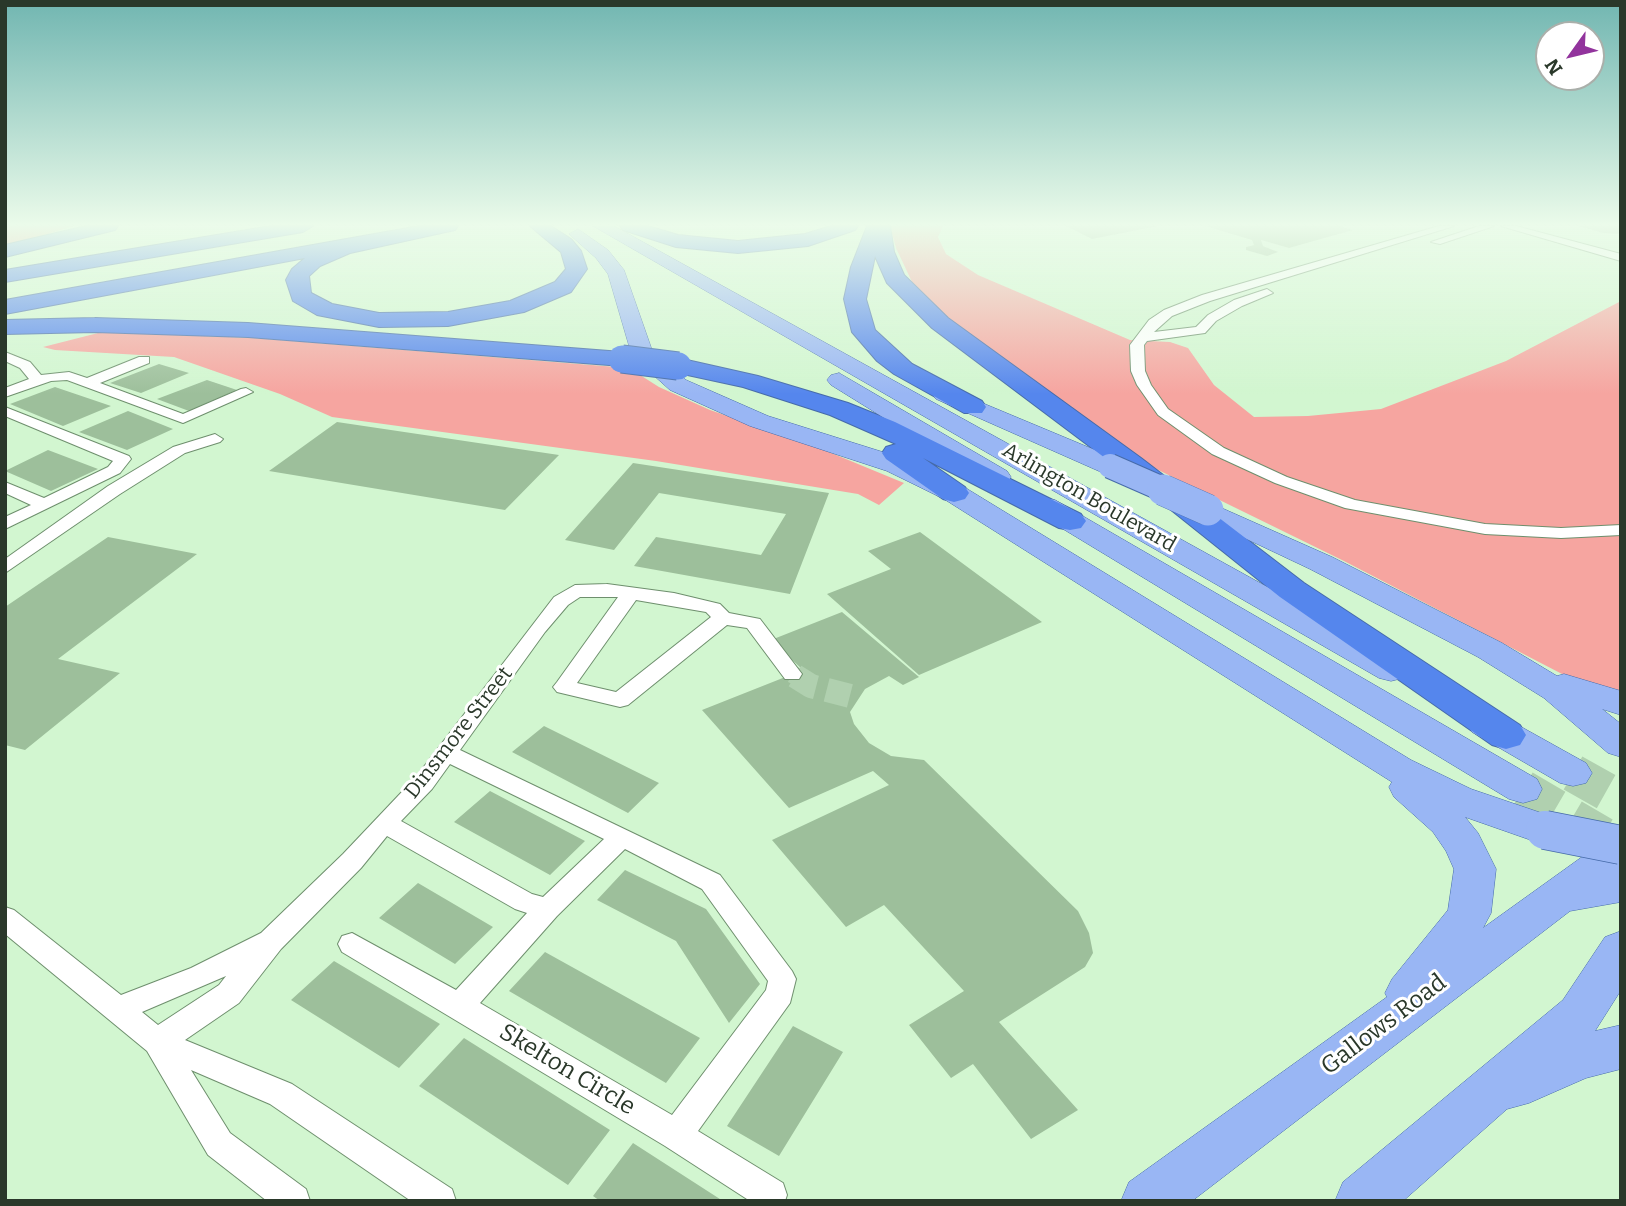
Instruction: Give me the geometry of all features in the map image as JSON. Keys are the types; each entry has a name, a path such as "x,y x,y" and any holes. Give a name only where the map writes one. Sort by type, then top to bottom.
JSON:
{"highway":[{"path":"5,289 43,282"},
{"path":"5,297 91,282"},
{"path":"5,307 131,282"},
{"path":"298,282 301,296 326,310 379,320 448,319 516,307 563,287 567,282"},
{"path":"858,282 855,299 864,332 886,356 903,369 973,407"},
{"path":"899,282 940,323 1130,464 1292,590 1506,735"},
{"path":"5,327 96,325 222,328 622,359 678,366 749,381 885,428 1070,520"},
{"path":"806,399 856,427 954,493"}],"main road":[{"path":"619,282 637,345 663,375 724,408 896,465 954,493 1313,718 1434,788 1481,809 1545,830 1616,861"},
{"name":"Arlington Boulevard","path":"674,282 1523,789"},
{"name":"Arlington Boulevard","path":"702,282 732,296 1573,773"},
{"path":"732,296 973,407 1208,510 1321,563 1490,650 1584,693 1621,703"},
{"path":"1490,650 1556,690 1621,744"},
{"path":"1313,718 1423,799 1447,822 1464,844 1475,869 1469,913 1453,939 1376,1031"},
{"name":"Gallows Road","path":"1148,1201 1558,897 1616,861"},
{"path":"1580,1015 1621,950"},
{"path":"1370,1193 1621,980"},
{"path":"1481,1100 1580,1057 1621,1047"}],"street":[{"path":"1260,282 1190,303 1154,323 1140,338 1138,371 1151,398 1163,412 1209,445 1281,480 1352,504 1444,523 1520,532 1621,530"},
{"path":"1140,338 1200,330 1202,323 1244,300 1303,282"},
{"path":"5,356 25,365 38,381"},
{"path":"87,383 144,360"},
{"path":"5,393 61,376 183,419 246,393"},
{"path":"5,411 123,459 114,470 5,524"},
{"path":"5,568 114,490 179,450 215,439"},
{"path":"5,487 45,505"},
{"name":"Dinsmore Street","path":"157,1042 229,994 271,940 352,861 384,823 424,783 561,601 575,591 592,589 713,608 723,618 752,623 792,674"},
{"path":"630,594 564,687 620,700 723,618"},
{"path":"447,753 622,836 711,882 782,979 780,994 676,1135"},
{"path":"384,823 524,902 548,909"},
{"path":"458,1006 548,909 622,836"},
{"path":"5,918 157,1042 281,1094 440,1201"},
{"name":"Dinsmore Street","path":"118,1009 201,976 271,940"},
{"name":"Skelton Circle","path":"352,944 676,1135 771,1195"},
{"path":"157,1042 219,1144 294,1201"}],"shaded area":[{"path":"912,282 995,282 1130,340 1170,342 1188,348 1214,385 1254,417 1308,416 1381,409 1506,361 1621,301 1621,691 1564,675 1344,561 1144,463 952,323"},
{"path":"102,332 255,338 629,368 659,387 710,410 812,445 904,483 879,505 858,494 656,461 332,417 280,394 174,357 43,347"}],"building":[{"path":"159,364 189,373 141,393 110,383"},
{"path":"207,380 237,390 189,411 157,399"},
{"path":"55,387 111,406 63,426 10,404"},
{"path":"128,411 173,429 127,450 79,432"},
{"path":"337,422 559,455 505,510 269,471"},
{"path":"48,450 98,469 51,491 5,471"},
{"path":"633,463 829,493 790,594 634,566 656,537 761,555 786,514 659,493 614,550 565,540"},
{"path":"920,532 1042,622 919,675 827,594 891,569 868,551"},
{"path":"108,537 197,554 58,659 120,673 25,750 5,745 5,607"},
{"path":"842,612 919,677 903,685 889,676 865,689 850,712 854,724 869,743 891,756 924,760 1078,911 1089,933 1093,953 1085,967 999,1022 1078,1110 1031,1139 973,1064 951,1078 909,1025 964,991 884,905 846,927 772,840 889,785 873,771 789,808 702,710 803,670 771,640"},
{"path":"544,726 659,783 628,813 512,752"},
{"path":"490,791 585,841 550,875 454,822"},
{"path":"625,870 706,909 760,984 729,1023 676,941 597,900"},
{"path":"418,883 493,927 455,964 379,918"},
{"path":"545,952 700,1038 666,1083 509,991"},
{"path":"334,961 440,1024 399,1068 291,1000"},
{"path":"793,1026 843,1052 779,1156 727,1126"},
{"path":"464,1038 610,1130 568,1185 419,1086"},
{"path":"633,1143 723,1201 600,1201 593,1196"}],"tunnel":[{"path":"792,674 798,677"},
{"path":"795,676 811,686 858,698"},
{"path":"1573,773 1621,800"},
{"path":"1523,789 1603,836"}]}
